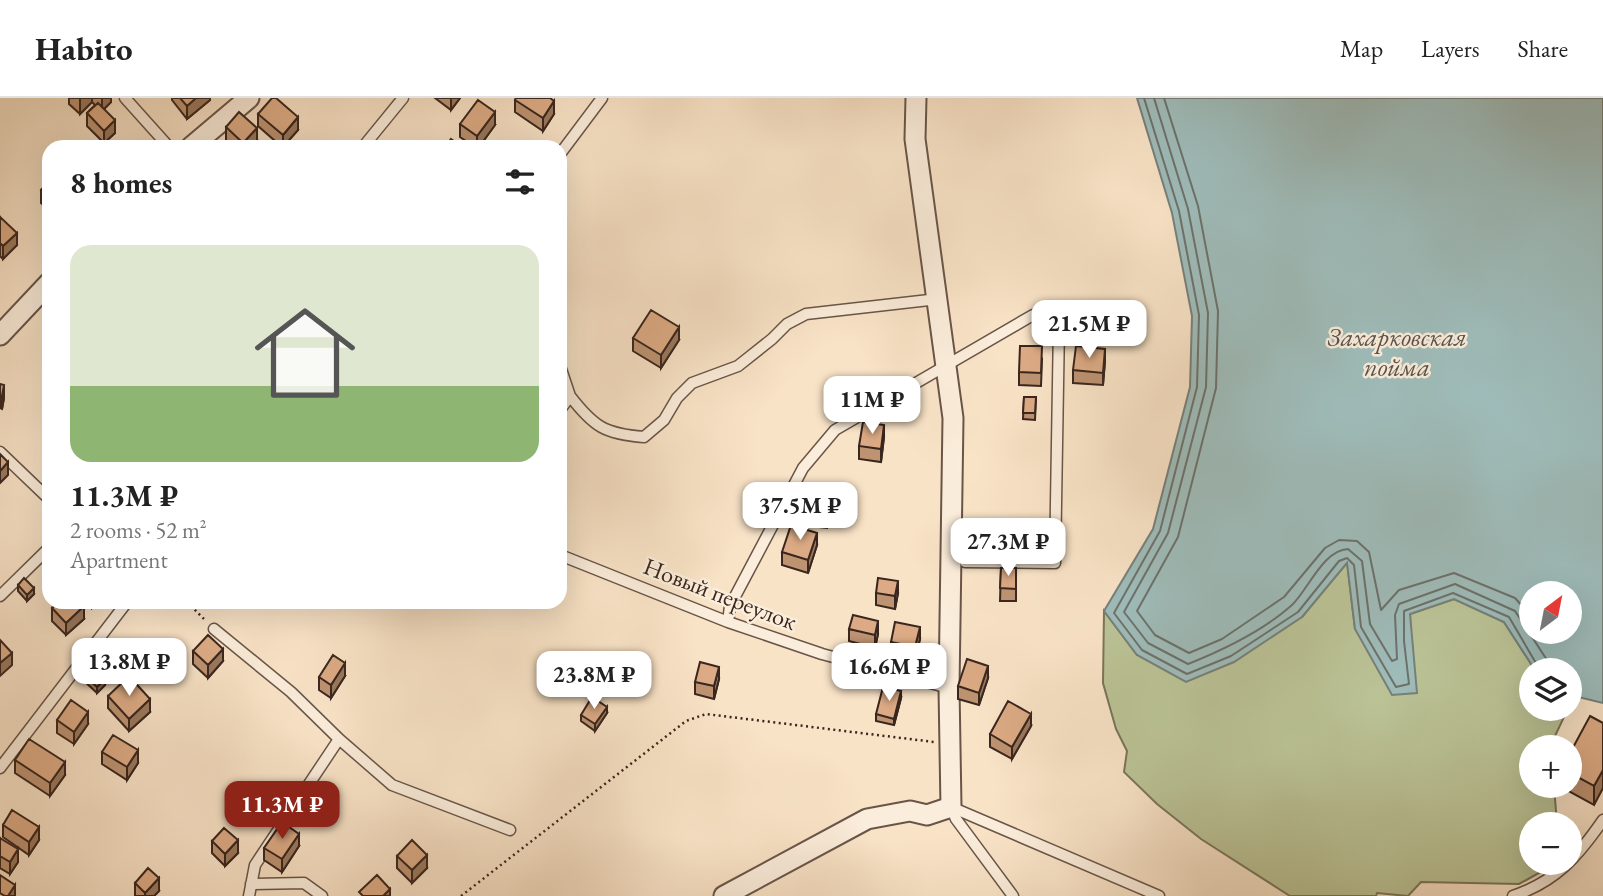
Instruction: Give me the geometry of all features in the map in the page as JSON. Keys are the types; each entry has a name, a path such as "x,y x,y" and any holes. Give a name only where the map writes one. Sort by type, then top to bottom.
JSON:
{"street":[{"path":"199,140 248,98"},
{"path":"724,896 867,819 910,811 927,815 951,807 949,688 953,418 939,299 915,139 916,98"},
{"path":"0,335 42,290"}],"lane":[{"path":"125,98 163,140"},
{"path":"369,140 403,98"},
{"path":"567,145 602,98"},
{"path":"567,387 570,396 589,420 613,435 644,437 664,420 677,398 692,383 738,366 787,324 806,314 939,299"},
{"path":"728,622 730,606 803,468 835,429 1033,315 1043,314 1059,325 1055,563 965,562"},
{"path":"567,400 570,396"},
{"path":"0,452 42,492"},
{"path":"0,596 42,555"},
{"name":"Новый переулок","path":"567,558 728,622 822,654 949,688"},
{"path":"0,768 122,609"},
{"path":"214,629 291,692 392,785 510,831"},
{"path":"248,896 255,865 339,739"},
{"path":"951,807 956,820 1013,896"},
{"path":"951,807 1158,896"},
{"path":"1513,896 1556,875 1577,858 1603,820"},
{"path":"251,884 304,883 321,896"}],"path":[{"path":"194,609 214,629"},
{"path":"461,896 685,721 706,715 916,742 949,743"}],"green space":[{"path":"1347,562 1355,629 1411,640 1410,614 1454,599 1504,622 1527,658 1519,658 1519,721 1562,721 1555,735 1519,735 1519,798 1555,798 1556,812 1519,812 1519,875 1535,875 1519,884 1421,882 1408,896 1377,893 1376,896 1290,896 1201,839 1157,804 1124,772 1127,751 1116,729 1103,683 1104,611 1137,655 1302,617"}],"water":[{"name":"Захарковская пойма","path":"1137,98 1603,98 1603,703 1582,698 1582,658 1527,658 1504,622 1454,599 1410,614 1417,693 1392,695 1355,629 1347,563 1302,617 1234,662 1186,682 1137,655 1104,611 1153,529 1190,387 1192,316 1172,213"}],"building":[{"path":"180,98 196,98 187,106"},
{"path":"272,98 276,98 298,117 283,135 258,114"},
{"path":"550,98 554,101 543,118 515,100"},
{"path":"478,100 495,112 477,136 460,124"},
{"path":"98,103 115,120 104,131 87,113"},
{"path":"239,112 257,128 246,140 240,140 226,127"},
{"path":"0,217 17,233 3,246 0,243"},
{"path":"651,310 679,327 661,355 633,338"},
{"path":"1020,346 1042,346 1041,373 1019,372"},
{"path":"1076,346 1105,349 1103,373 1073,370"},
{"path":"0,384 4,385 2,396 0,396"},
{"path":"1024,397 1036,397 1035,413 1023,413"},
{"path":"863,422 884,425 881,449 859,446"},
{"path":"0,454 8,462 0,471"},
{"path":"802,496 828,499 827,515 801,512"},
{"path":"791,525 817,533 808,560 782,552"},
{"path":"1001,568 1016,568 1016,589 1000,588"},
{"path":"24,578 34,588 27,595 18,585"},
{"path":"878,578 898,581 895,596 876,593"},
{"path":"53,609 81,609 66,623"},
{"path":"853,615 878,621 875,635 849,629"},
{"path":"895,622 920,627 915,647 891,642"},
{"path":"208,635 223,649 208,665 193,651"},
{"path":"0,640 12,653 0,663"},
{"path":"108,641 125,658 118,666 101,649"},
{"path":"333,655 345,663 331,685 319,677"},
{"path":"967,659 988,666 979,693 958,686"},
{"path":"700,662 719,667 714,686 695,682"},
{"path":"88,664 105,679 97,687 81,672"},
{"path":"129,676 150,699 129,719 108,696"},
{"path":"883,687 901,691 894,719 876,714"},
{"path":"592,697 607,707 595,724 581,715"},
{"path":"71,700 88,712 74,732 57,720"},
{"path":"1008,701 1031,714 1012,747 990,734"},
{"path":"1590,716 1603,723 1603,770 1594,786 1582,780 1582,735 1580,735"},
{"path":"113,735 138,750 127,767 102,752"},
{"path":"29,739 65,762 50,783 15,760"},
{"path":"12,810 39,827 29,842 3,825"},
{"path":"282,822 299,834 282,859 264,848"},
{"path":"224,828 238,840 225,854 212,841"},
{"path":"0,838 18,849 10,862 0,856"},
{"path":"412,840 427,855 412,870 397,856"},
{"path":"148,868 159,878 145,893 135,883"},
{"path":"0,875 15,885 8,896 0,893"},
{"path":"377,875 390,889 383,896 363,896 359,892"}]}
